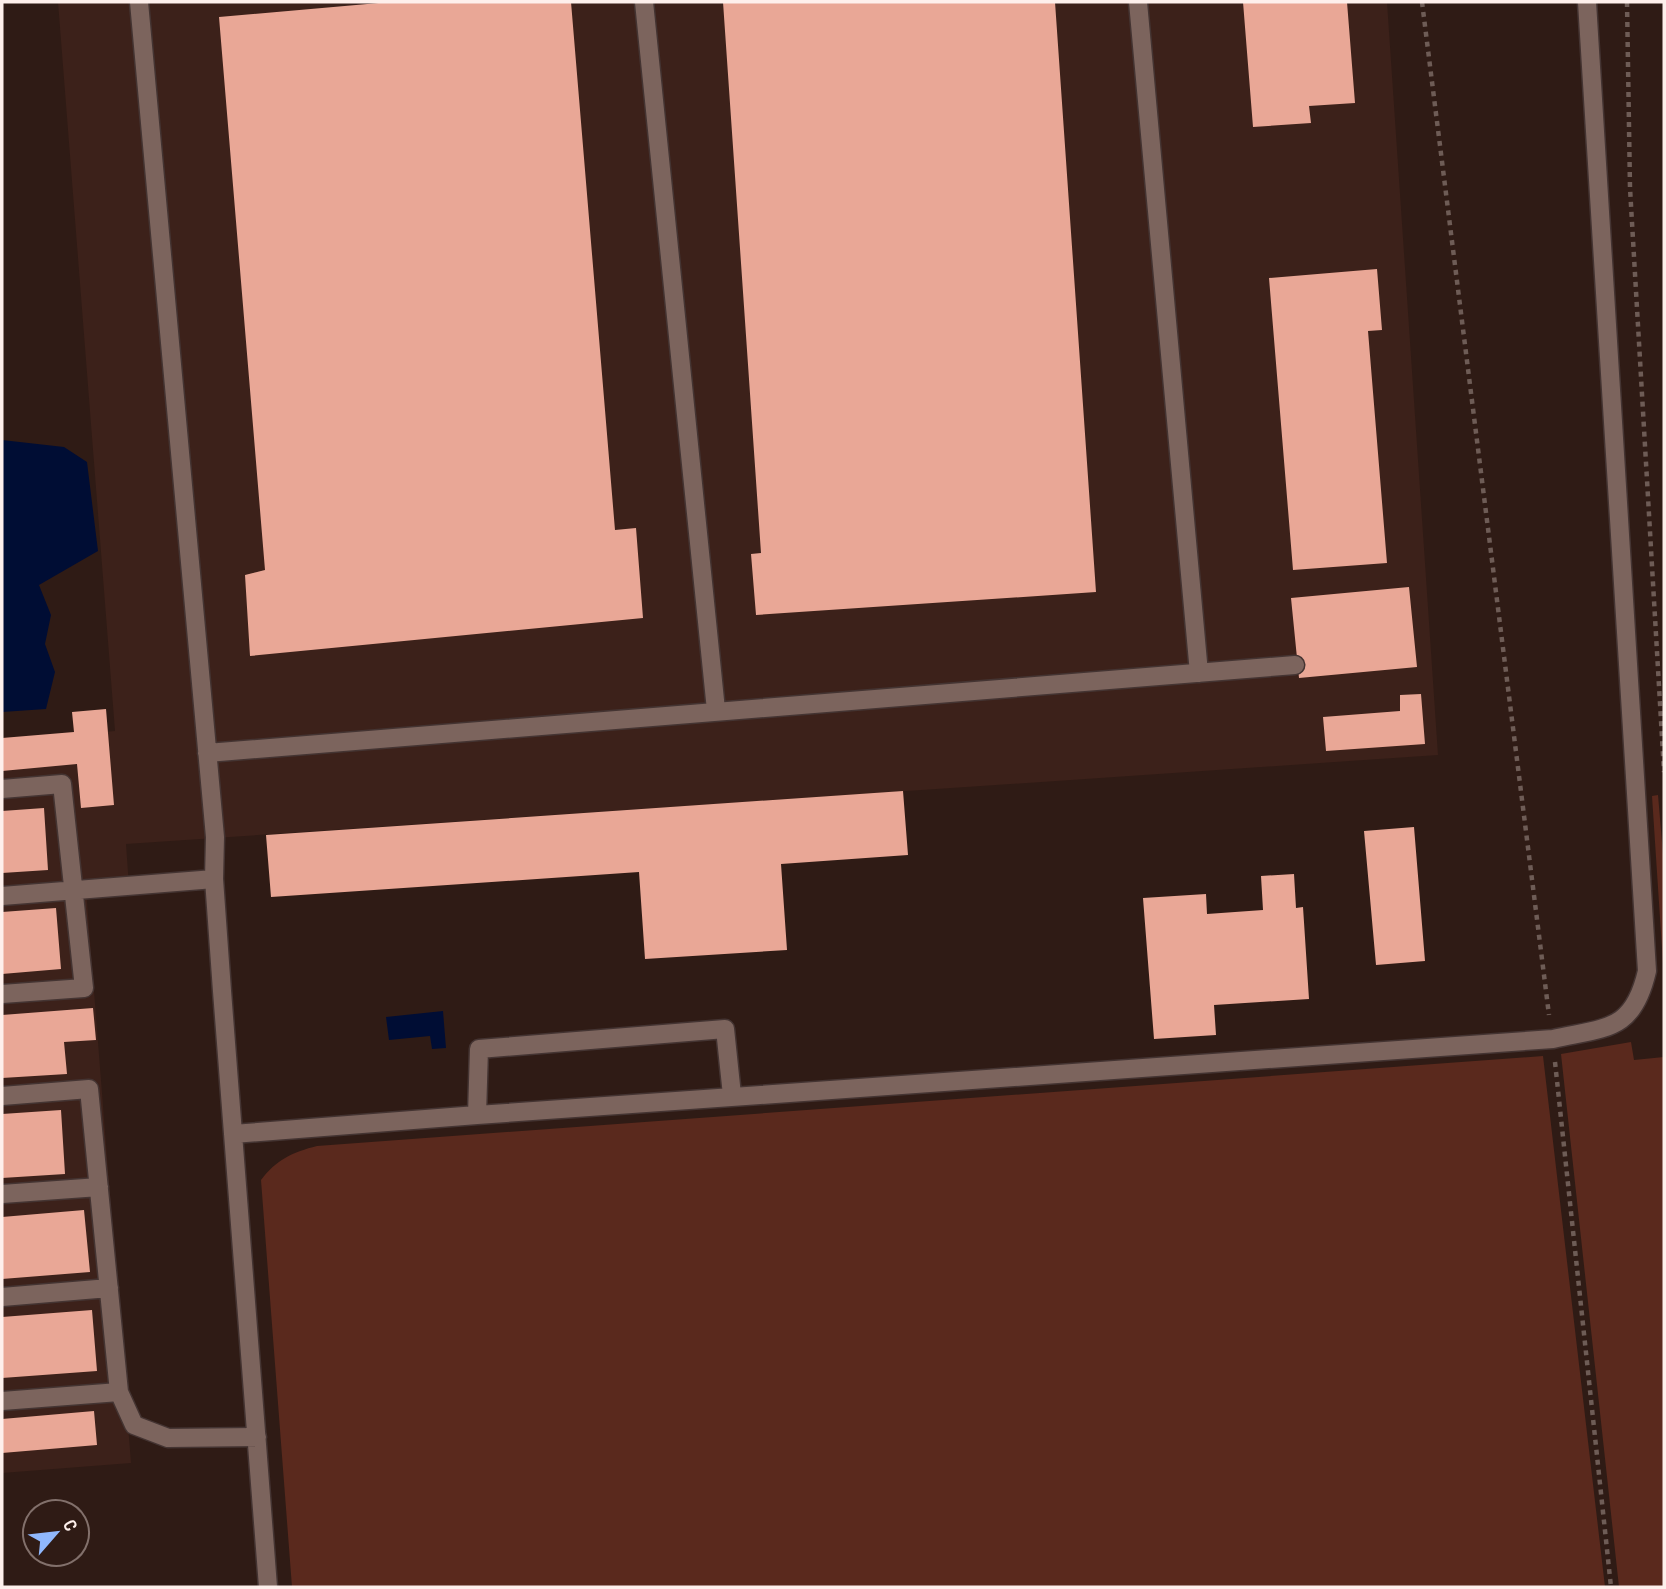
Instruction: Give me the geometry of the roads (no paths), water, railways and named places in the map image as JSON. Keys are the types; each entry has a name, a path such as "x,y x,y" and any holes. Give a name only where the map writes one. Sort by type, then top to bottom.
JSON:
{"lane":[{"path":"139,2 215,837 214,879 268,1587"},
{"path":"644,2 716,710"},
{"path":"1138,2 1199,673"},
{"path":"233,1134 732,1095 1552,1039 1611,1026 1629,1016 1641,996 1647,971 1587,2"},
{"path":"207,753 1295,665"},
{"path":"2,789 62,784 76,891 84,988 2,994"},
{"path":"2,896 214,879"},
{"path":"477,1115 479,1049 725,1029 732,1095"},
{"path":"2,1096 89,1089 119,1392 134,1425 168,1438 257,1437"},
{"path":"2,1194 99,1187"},
{"path":"2,1297 109,1288"},
{"path":"2,1401 119,1392"}],"water":[{"path":"2,440 64,447 87,462 98,551 39,585 51,615 45,644 55,672 46,709 2,712"},
{"path":"443,1011 446,1048 432,1049 430,1036 389,1040 386,1017"}]}
